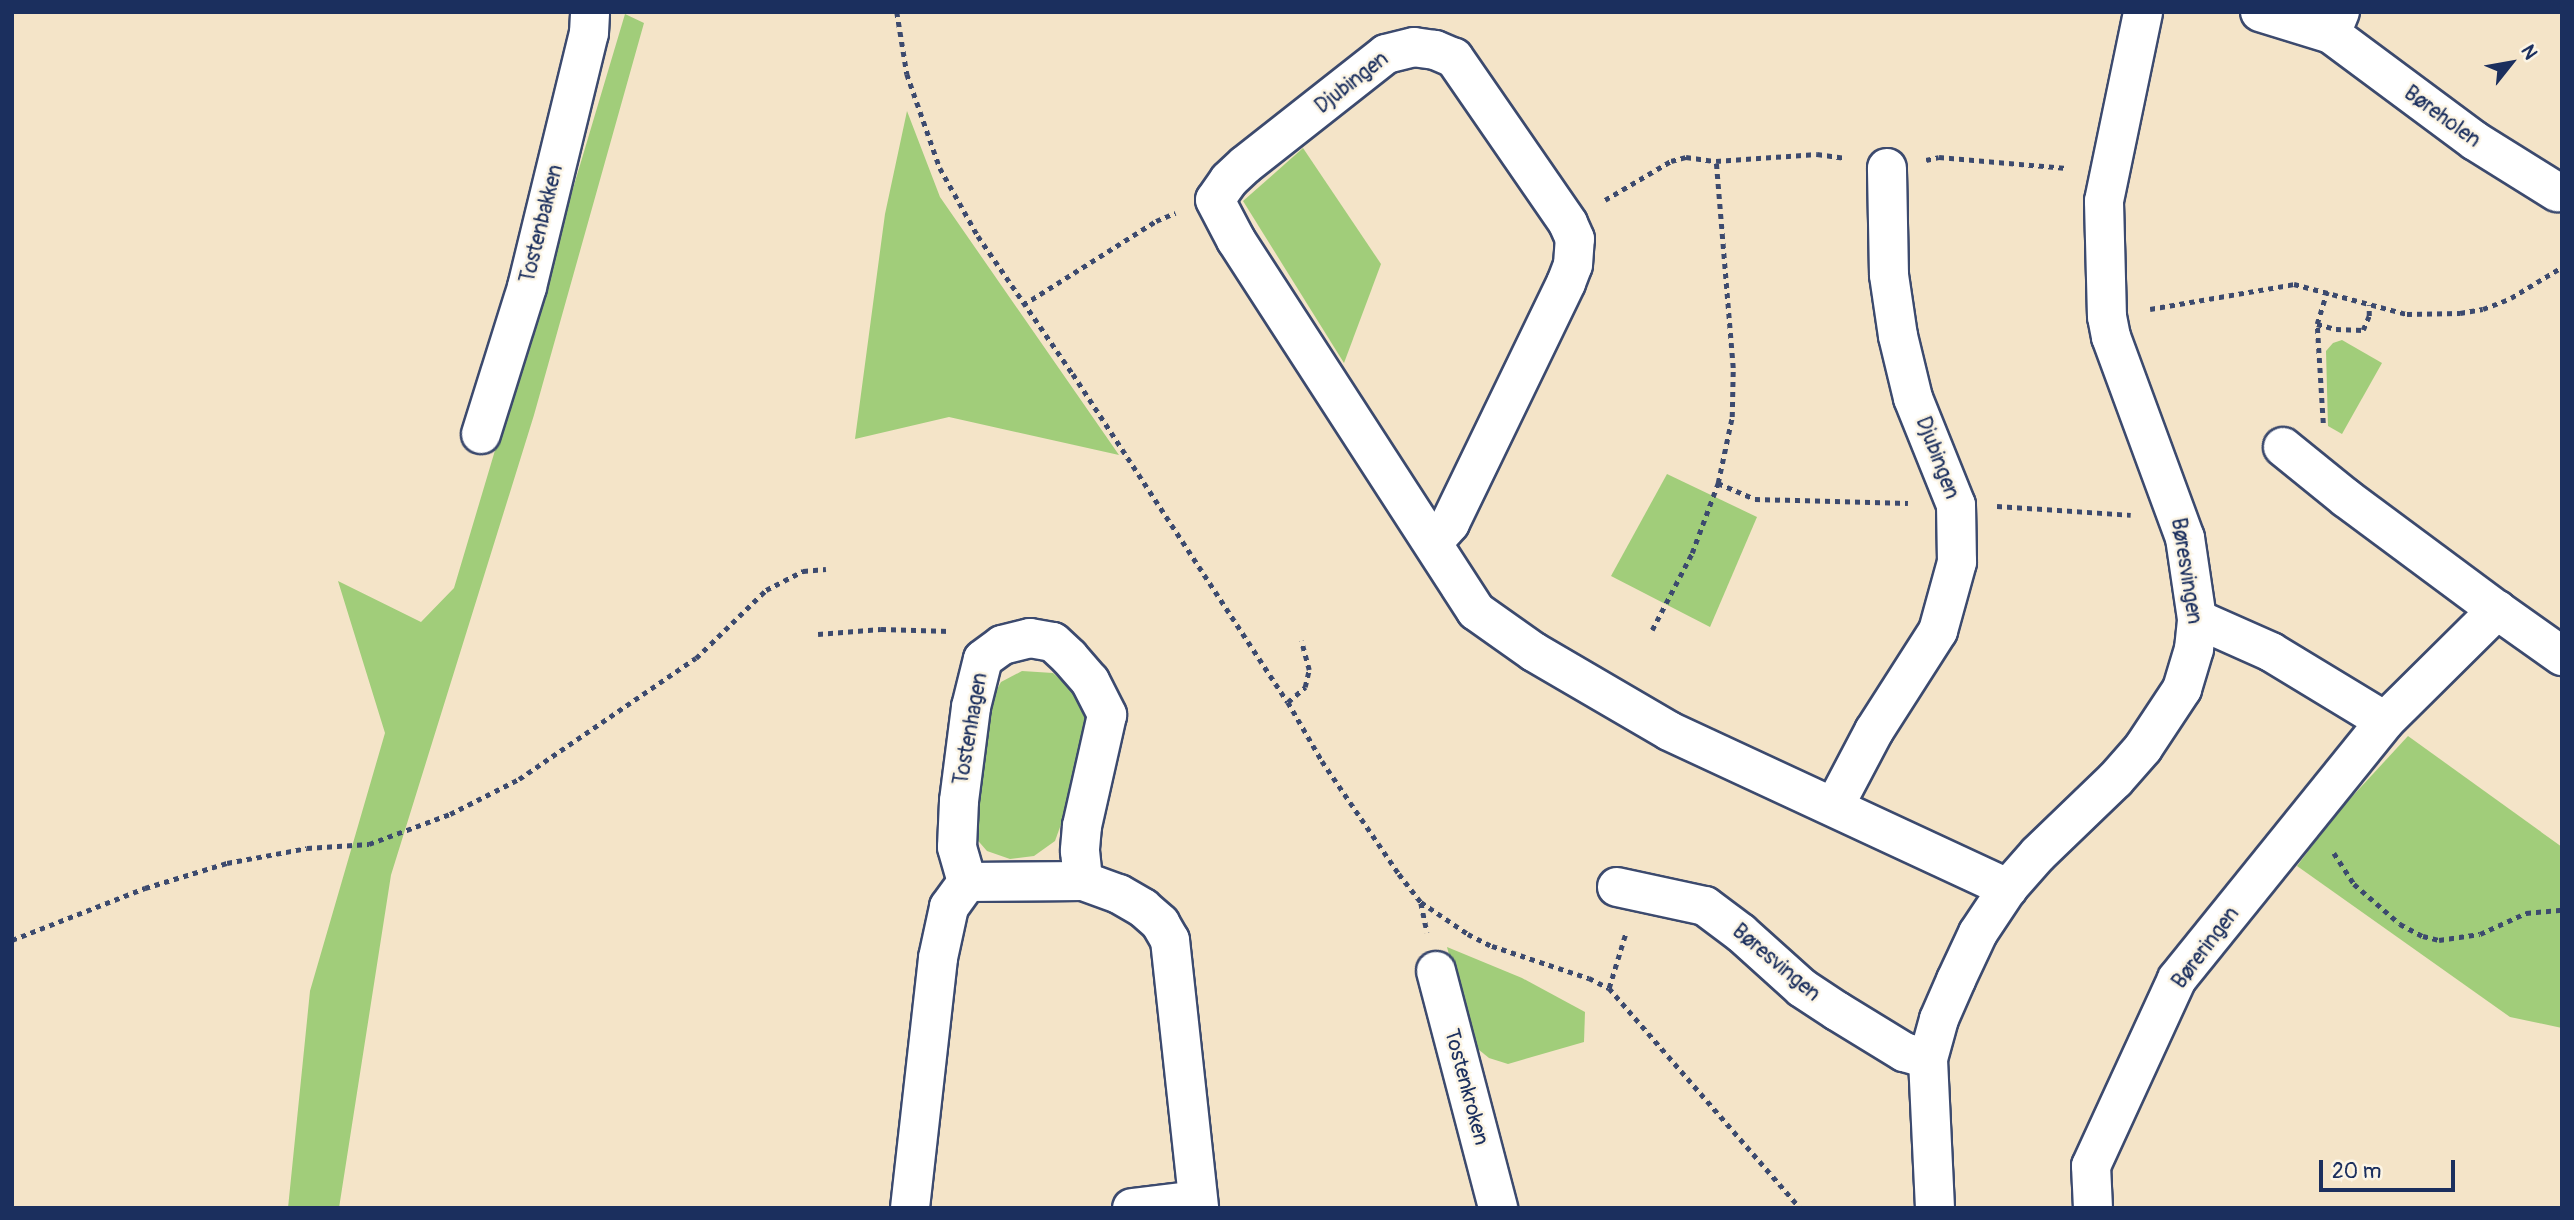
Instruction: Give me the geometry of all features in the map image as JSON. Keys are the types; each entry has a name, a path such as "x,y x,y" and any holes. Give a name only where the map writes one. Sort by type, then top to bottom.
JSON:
{"street":[{"name":"Tostenbakken","path":"481,434 527,287 589,33 590,12"},
{"name":"Børesvingen","path":"1935,1208 1928,1059 1939,1019 1956,980 1978,933 2008,888 2143,748 2182,689 2194,649 2197,619 2185,538 2111,337 2107,317 2102,233 2104,201 2143,12"},
{"name":"Børeholen","path":"2260,12 2336,23 2475,141 2557,192"},
{"name":"Djubingen","path":"1215,200 1229,180 1245,165 1386,54 1414,47 1435,50 1454,58 1568,223 1575,239 1576,252 1566,283 1450,523 1434,541"},
{"name":"Djubingen","path":"1835,805 1874,731 1938,631 1957,562 1956,505 1913,398 1898,336 1889,275 1887,168"},
{"path":"1215,200 1236,240 1434,541 1476,611 1534,652 1620,705 1715,754 1835,805 1914,846 2008,888"},
{"path":"2295,458 2562,656"},
{"name":"Børeringen","path":"2092,1208 2091,1166 2178,979 2385,721 2497,610"},
{"path":"2197,619 2271,652 2385,721"},
{"name":"Tostenhagen","path":"967,881 957,847 959,800 971,707 983,659 1002,645 1030,638 1053,642 1090,681 1107,715 1082,826 1080,850 1083,881"},
{"path":"910,1208 938,958 949,907 967,881 1083,881 1119,894 1143,908 1160,923 1170,940 1198,1204 1132,1208"},
{"name":"Børesvingen","path":"1617,887 1705,906 1741,933 1802,988 1904,1052 1928,1059"},
{"name":"Tostenkroken","path":"1436,971 1492,1206"}],"path":[{"path":"897,12 907,74 940,168 978,236 1073,374 1364,824 1421,902 1492,946 1589,978 1609,988 1800,1208"},
{"path":"1568,223 1671,161 1686,157 1716,161 1817,154 1862,160 1887,168 1938,157 2110,171"},
{"path":"1652,630 1692,553 1718,483 1732,417 1732,368 1716,161"},
{"path":"1023,304 1156,221 1215,200"},
{"path":"2107,317 2294,284 2407,314 2432,316 2483,309 2538,284 2562,267"},
{"path":"2295,458 2324,439 2317,324 2327,292"},
{"path":"2317,324 2336,329 2363,330 2369,316 2368,304"},
{"path":"12,940 145,888 227,863 307,848 369,844 450,814 519,779 696,658 766,590 803,571 827,569"},
{"path":"818,634 881,628 948,630 1002,645"},
{"path":"1287,702 1306,687 1309,670 1301,641"},
{"path":"2312,815 2354,884 2400,924 2423,936 2439,940 2480,934 2526,913 2562,909"}],"green space":[{"path":"625,14 644,23 534,415 391,875 339,1208 288,1208 310,991 385,733 338,581 421,622 454,588"},
{"path":"907,111 940,197 1119,455 949,417 855,439 885,214"},
{"path":"1303,148 1381,264 1344,363 1243,201"},
{"path":"2342,340 2382,363 2342,434 2328,426 2326,351 2333,343"},
{"path":"1667,474 1757,517 1710,627 1611,576"},
{"path":"1022,671 1053,673 1077,694 1090,719 1069,802 1055,841 1034,856 1010,859 987,851 973,835 987,708 1001,682"},
{"path":"2408,736 2562,847 2562,1028 2510,1017 2297,866 2336,814"},
{"path":"1447,947 1522,978 1585,1012 1584,1042 1508,1064 1489,1058 1473,1045"}]}
